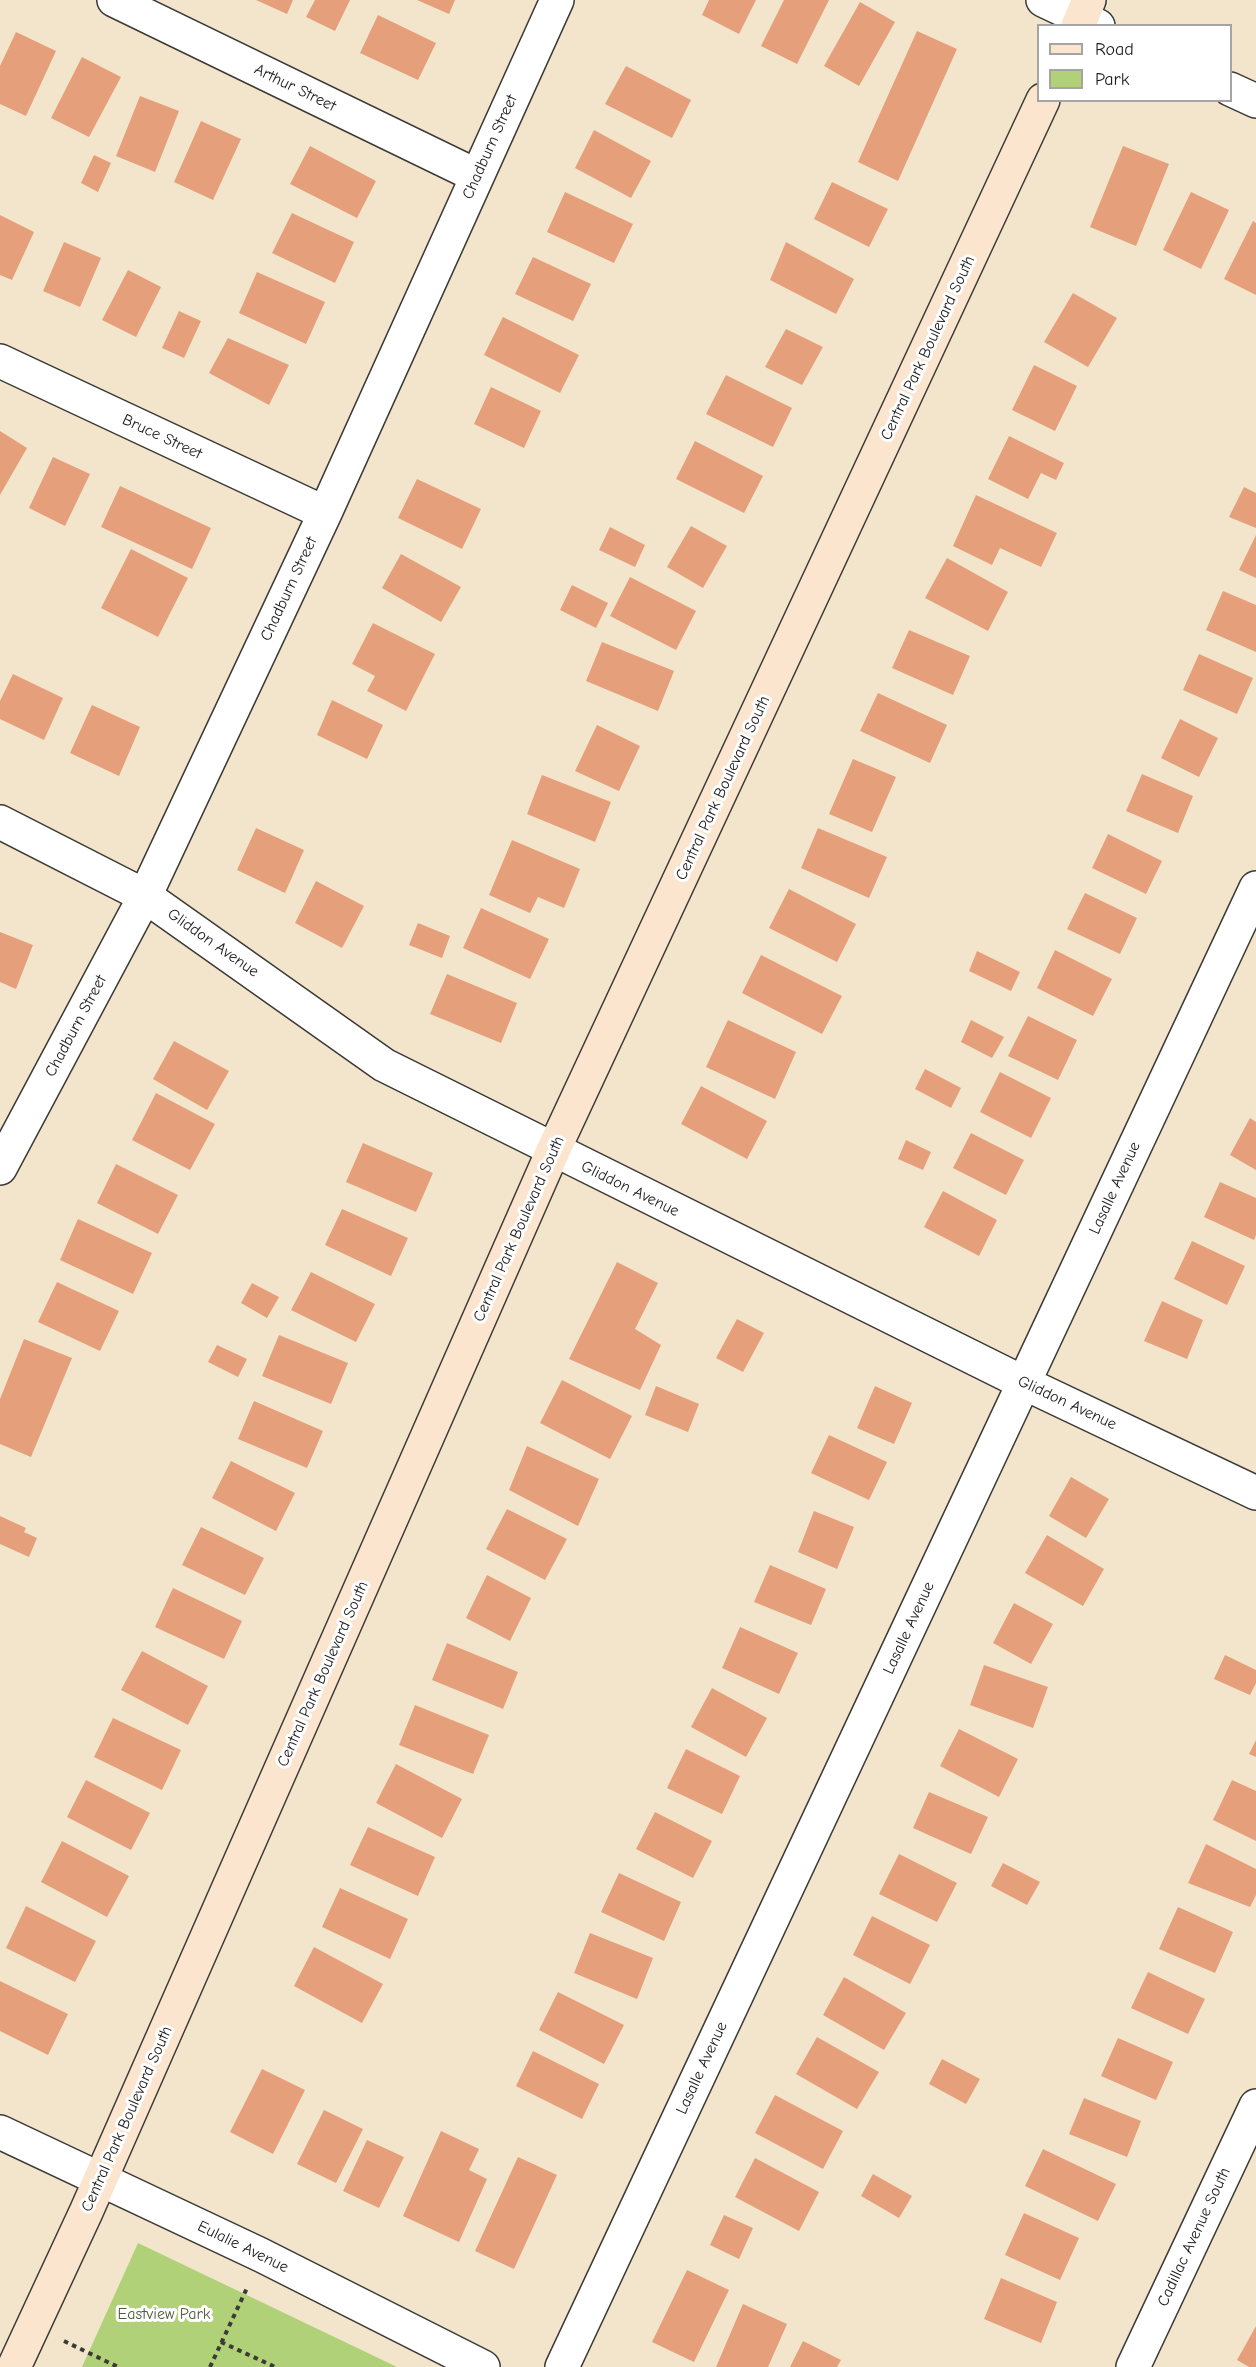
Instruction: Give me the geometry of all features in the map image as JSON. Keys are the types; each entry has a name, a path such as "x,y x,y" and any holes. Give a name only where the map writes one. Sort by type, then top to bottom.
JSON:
{"street":[{"name":"Arthur Street","path":"114,0 477,176"},
{"name":"Chadburn Street","path":"0,1168 146,896 325,513 556,0"},
{"path":"1043,0 1087,17"},
{"path":"1232,90 1256,101"},
{"name":"Central Park Boulevard South","path":"14,2367 100,2178 554,1151 1042,102"},
{"name":"Bruce Street","path":"0,361 325,513"},
{"name":"Gliddon Avenue","path":"0,822 146,896 384,1065 1024,1383 1256,1492"},
{"name":"Lasalle Avenue","path":"562,2367 1256,888"},
{"name":"Cadillac Avenue South","path":"1133,2367 1256,2106"},
{"name":"Eulalie Avenue","path":"0,2132 261,2255 483,2367"}],"path":[{"path":"210,2367 247,2288"},
{"path":"33,2326 118,2367"},
{"path":"221,2343 275,2367"}],"green space":[{"name":"Eastview Park","path":"138,2243 397,2367 82,2367"}],"building":[{"path":"256,0 293,0 287,14"},
{"path":"315,0 350,0 335,31 306,17"},
{"path":"417,0 455,0 449,14"},
{"path":"709,0 756,0 739,34 702,15"},
{"path":"784,0 829,0 797,64 761,46"},
{"path":"860,2 895,22 859,86 824,66"},
{"path":"378,15 436,43 418,80 360,53"},
{"path":"917,31 957,49 898,181 858,162"},
{"path":"16,32 56,51 26,116 0,104 0,66"},
{"path":"82,57 121,77 89,137 51,118"},
{"path":"626,66 691,100 672,138 605,104"},
{"path":"140,96 179,111 155,172 116,156"},
{"path":"201,121 241,139 213,200 174,182"},
{"path":"594,130 651,161 631,198 575,168"},
{"path":"310,146 376,181 357,218 290,184"},
{"path":"1123,146 1169,164 1136,246 1090,227"},
{"path":"94,155 111,163 98,192 81,183"},
{"path":"832,182 888,209 869,247 814,219"},
{"path":"565,192 633,224 614,263 547,232"},
{"path":"1191,192 1229,210 1201,269 1163,250"},
{"path":"292,213 354,242 335,283 272,253"},
{"path":"0,215 34,232 12,280 0,275"},
{"path":"1253,221 1256,223 1256,295 1224,279"},
{"path":"64,242 101,258 80,307 43,291"},
{"path":"786,242 854,279 836,314 770,280"},
{"path":"533,257 591,284 573,321 515,294"},
{"path":"128,270 161,287 136,337 102,320"},
{"path":"257,272 325,302 306,344 239,313"},
{"path":"1073,293 1117,318 1088,367 1044,342"},
{"path":"179,311 201,321 184,358 162,348"},
{"path":"503,317 579,355 560,393 484,355"},
{"path":"786,329 823,347 802,385 765,367"},
{"path":"228,338 289,365 269,405 209,373"},
{"path":"1034,365 1077,386 1055,431 1012,410"},
{"path":"726,375 792,408 773,447 706,414"},
{"path":"491,387 541,411 524,448 474,424"},
{"path":"0,431 27,448 0,495"},
{"path":"1009,436 1064,463 1056,480 1041,473 1028,499 988,479"},
{"path":"695,441 763,476 744,513 676,479"},
{"path":"53,457 90,474 65,526 29,508"},
{"path":"417,479 481,509 462,549 398,518"},
{"path":"120,486 211,528 192,569 101,527"},
{"path":"1244,487 1256,493 1256,528 1229,517"},
{"path":"976,495 1057,533 1041,567 1000,548 992,565 953,546"},
{"path":"691,526 727,546 703,588 667,567"},
{"path":"610,527 645,545 635,567 599,550"},
{"path":"1256,535 1256,578 1239,570"},
{"path":"131,549 188,578 158,637 101,608"},
{"path":"401,554 461,587 441,622 382,588"},
{"path":"947,558 1008,592 988,631 925,598"},
{"path":"630,577 696,611 676,650 610,616"},
{"path":"572,585 608,603 596,628 560,610"},
{"path":"1223,591 1256,605 1256,652 1206,630"},
{"path":"373,623 435,654 406,711 367,691 375,676 352,664"},
{"path":"909,630 970,656 953,695 892,668"},
{"path":"602,642 674,671 658,711 586,681"},
{"path":"1199,654 1253,678 1237,714 1183,690"},
{"path":"13,674 63,698 44,740 0,719 0,701"},
{"path":"878,693 947,725 930,763 860,731"},
{"path":"332,700 383,725 367,759 317,735"},
{"path":"92,705 140,727 119,776 70,753"},
{"path":"1180,719 1218,738 1199,777 1161,758"},
{"path":"597,725 640,746 619,791 575,771"},
{"path":"853,759 896,777 872,832 829,814"},
{"path":"1142,774 1193,796 1178,833 1126,811"},
{"path":"542,775 611,802 595,842 527,814"},
{"path":"256,828 304,850 285,893 237,870"},
{"path":"818,828 887,857 869,898 801,868"},
{"path":"1108,834 1162,861 1146,894 1092,868"},
{"path":"512,840 580,869 564,908 538,897 530,913 489,895"},
{"path":"316,881 364,906 342,948 295,923"},
{"path":"789,889 856,924 837,962 769,928"},
{"path":"1085,893 1137,918 1120,954 1067,929"},
{"path":"481,908 549,939 530,979 463,948"},
{"path":"418,923 450,936 442,958 409,945"},
{"path":"0,932 33,945 16,989 0,982"},
{"path":"1055,950 1112,979 1093,1016 1037,988"},
{"path":"977,951 1020,972 1011,991 969,971"},
{"path":"761,955 842,996 822,1034 742,993"},
{"path":"447,974 517,1003 501,1043 430,1014"},
{"path":"1028,1016 1077,1040 1058,1080 1008,1056"},
{"path":"728,1020 796,1052 775,1099 706,1067"},
{"path":"971,1020 1004,1037 992,1058 961,1042"},
{"path":"174,1041 229,1071 207,1110 153,1079"},
{"path":"925,1069 961,1088 951,1108 915,1089"},
{"path":"1000,1072 1051,1098 1031,1138 980,1112"},
{"path":"701,1086 767,1121 747,1159 681,1124"},
{"path":"156,1093 215,1124 190,1170 132,1140"},
{"path":"1250,1118 1256,1122 1256,1170 1230,1155"},
{"path":"971,1133 1024,1160 1006,1195 953,1168"},
{"path":"906,1140 931,1152 923,1170 898,1159"},
{"path":"363,1143 433,1173 416,1212 346,1182"},
{"path":"116,1164 178,1195 158,1234 97,1203"},
{"path":"1220,1182 1256,1198 1254,1240 1204,1217"},
{"path":"943,1191 997,1220 979,1256 924,1227"},
{"path":"342,1209 408,1238 391,1276 325,1245"},
{"path":"78,1219 152,1253 133,1294 60,1260"},
{"path":"1192,1241 1245,1266 1227,1305 1174,1279"},
{"path":"617,1262 658,1283 635,1329 661,1345 640,1390 569,1359"},
{"path":"311,1272 375,1304 356,1342 291,1310"},
{"path":"57,1282 119,1311 100,1351 38,1322"},
{"path":"252,1283 279,1297 267,1318 241,1303"},
{"path":"1162,1301 1203,1320 1187,1359 1144,1341"},
{"path":"737,1319 764,1333 743,1372 716,1358"},
{"path":"279,1335 348,1363 331,1404 262,1376"},
{"path":"24,1339 72,1358 31,1457 0,1444 0,1399"},
{"path":"217,1345 247,1359 238,1377 208,1362"},
{"path":"562,1380 632,1416 610,1459 540,1423"},
{"path":"656,1386 699,1404 688,1432 645,1415"},
{"path":"875,1386 912,1403 894,1444 857,1428"},
{"path":"254,1401 323,1431 307,1468 238,1439"},
{"path":"829,1435 887,1462 869,1500 811,1473"},
{"path":"527,1446 599,1479 578,1526 509,1490"},
{"path":"231,1461 295,1493 276,1531 212,1498"},
{"path":"1071,1477 1109,1499 1086,1538 1049,1516"},
{"path":"507,1509 567,1539 545,1580 486,1549"},
{"path":"814,1511 854,1527 837,1569 798,1552"},
{"path":"0,1516 26,1528 24,1532 37,1538 29,1557 0,1544"},
{"path":"201,1527 264,1558 245,1595 182,1565"},
{"path":"1047,1535 1104,1569 1083,1606 1025,1573"},
{"path":"770,1565 826,1589 811,1625 754,1602"},
{"path":"487,1575 531,1598 510,1641 466,1618"},
{"path":"173,1588 242,1621 224,1659 155,1627"},
{"path":"1014,1603 1053,1624 1031,1664 993,1643"},
{"path":"740,1627 798,1653 779,1694 722,1668"},
{"path":"447,1643 518,1672 503,1709 432,1680"},
{"path":"142,1651 208,1686 188,1725 121,1690"},
{"path":"1225,1655 1256,1670 1256,1683 1250,1695 1214,1679"},
{"path":"984,1665 1048,1687 1033,1728 970,1705"},
{"path":"712,1688 767,1718 746,1757 691,1727"},
{"path":"415,1705 489,1735 473,1774 399,1745"},
{"path":"113,1718 181,1750 162,1790 94,1757"},
{"path":"959,1729 1018,1759 999,1797 940,1766"},
{"path":"1256,1740 1256,1757 1249,1754"},
{"path":"686,1749 740,1776 722,1814 667,1788"},
{"path":"396,1764 462,1799 442,1838 376,1803"},
{"path":"86,1780 150,1813 131,1850 67,1817"},
{"path":"1232,1780 1256,1791 1256,1841 1213,1820"},
{"path":"929,1792 988,1817 971,1854 913,1828"},
{"path":"655,1812 712,1841 693,1878 636,1849"},
{"path":"368,1827 435,1857 418,1896 350,1865"},
{"path":"62,1841 129,1876 107,1917 41,1882"},
{"path":"1206,1844 1256,1869 1256,1895 1250,1907 1188,1883"},
{"path":"899,1854 957,1883 937,1922 879,1894"},
{"path":"1003,1863 1040,1882 1027,1905 991,1886"},
{"path":"619,1873 681,1902 664,1941 601,1912"},
{"path":"340,1888 408,1919 390,1959 322,1927"},
{"path":"26,1906 96,1941 75,1982 6,1948"},
{"path":"1178,1907 1233,1932 1215,1973 1159,1949"},
{"path":"872,1916 930,1945 910,1984 853,1955"},
{"path":"590,1933 653,1958 637,1999 574,1973"},
{"path":"314,1947 383,1984 362,2023 294,1986"},
{"path":"1148,1972 1205,1999 1188,2034 1131,2008"},
{"path":"844,1977 906,2013 884,2050 823,2015"},
{"path":"0,1981 68,2014 48,2055 0,2031"},
{"path":"558,1992 624,2025 604,2064 539,2030"},
{"path":"817,2037 879,2072 857,2109 796,2074"},
{"path":"1118,2038 1173,2062 1156,2100 1101,2076"},
{"path":"533,2051 599,2084 582,2119 516,2086"},
{"path":"942,2059 980,2079 966,2104 929,2084"},
{"path":"262,2069 305,2090 273,2154 230,2132"},
{"path":"775,2095 843,2131 823,2169 755,2133"},
{"path":"1084,2098 1141,2121 1127,2157 1069,2134"},
{"path":"324,2110 363,2129 336,2183 297,2164"},
{"path":"441,2131 479,2149 469,2170 487,2179 459,2242 403,2216"},
{"path":"367,2140 404,2157 379,2208 343,2191"},
{"path":"1043,2149 1116,2184 1098,2221 1025,2186"},
{"path":"518,2157 557,2175 514,2269 475,2251"},
{"path":"755,2158 819,2192 799,2231 735,2197"},
{"path":"873,2174 912,2196 899,2218 861,2196"},
{"path":"1024,2213 1079,2238 1060,2280 1005,2255"},
{"path":"724,2215 753,2228 739,2259 710,2245"},
{"path":"687,2270 729,2290 694,2362 652,2342"},
{"path":"1001,2278 1057,2302 1041,2343 984,2319"},
{"path":"743,2304 787,2324 768,2367 716,2367"},
{"path":"1256,2326 1256,2367 1249,2367 1237,2360"},
{"path":"803,2341 841,2360 837,2367 790,2367"}]}
